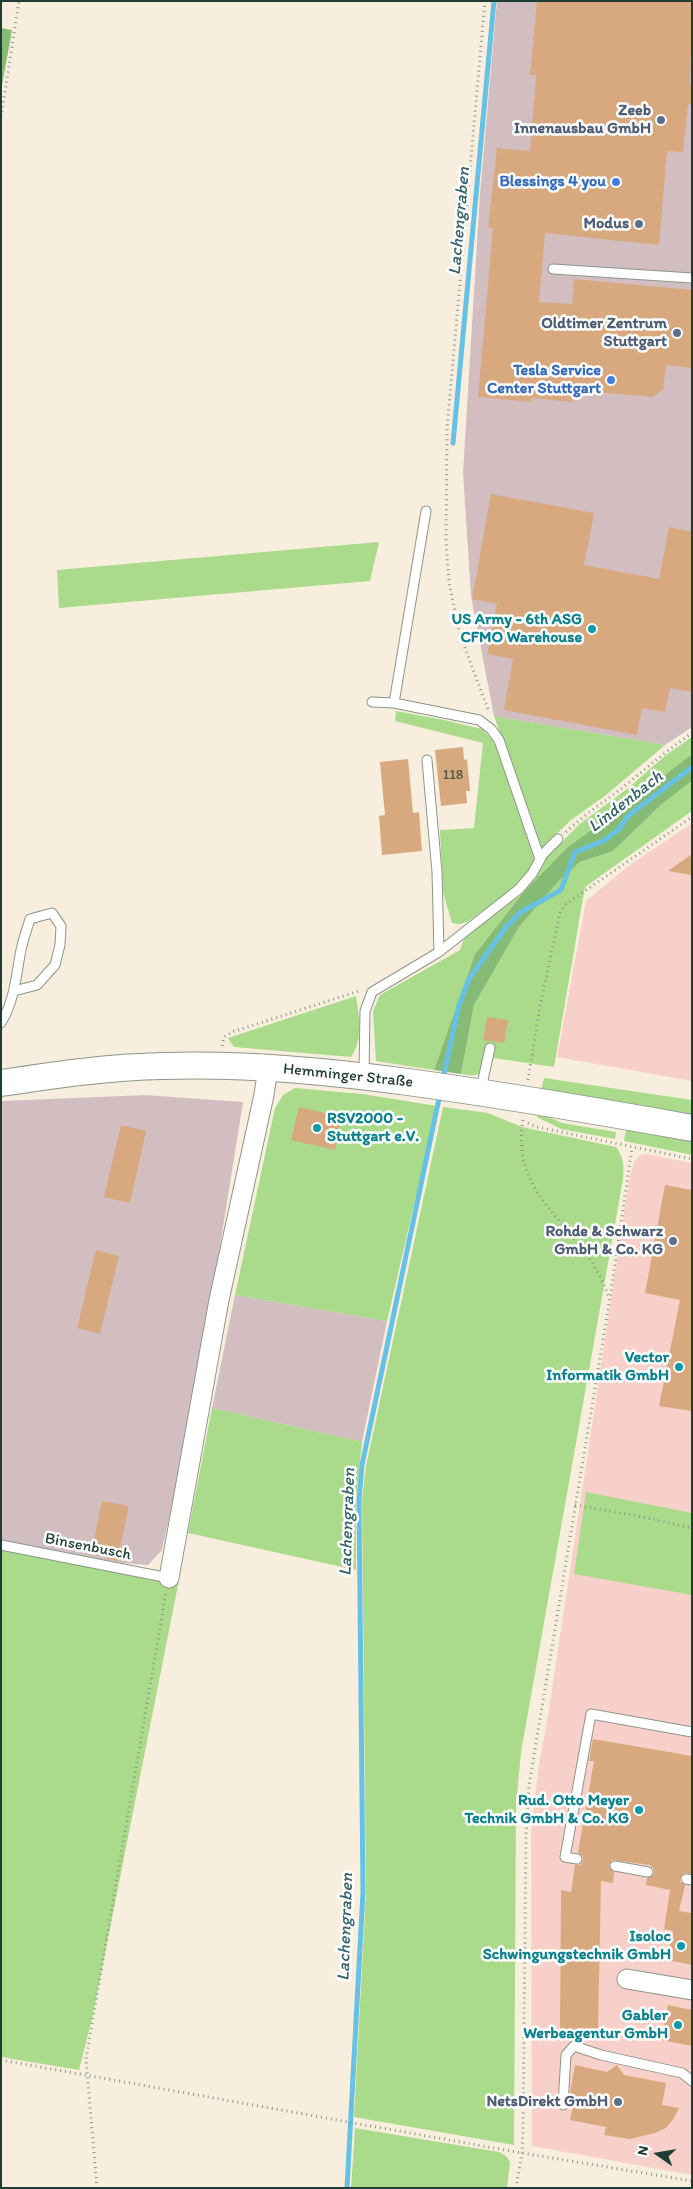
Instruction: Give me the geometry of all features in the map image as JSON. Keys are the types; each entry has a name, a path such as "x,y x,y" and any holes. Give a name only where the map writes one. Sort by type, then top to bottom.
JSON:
{"main road":[{"name":"Hemminger Straße","path":"1,1083 117,1068 154,1066 268,1067 364,1076 473,1091 523,1109 692,1128"}],"street":[{"path":"169,1578 219,1300 264,1095 268,1067"},
{"path":"627,1979 692,1990"}],"lane":[{"path":"553,269 692,278"},
{"path":"394,703 426,511"},
{"path":"372,702 394,703 479,720 491,729 499,740 540,859"},
{"path":"427,760 437,872 439,952"},
{"path":"364,1076 365,1011 372,992 439,952 519,889 532,874 540,859 558,839"},
{"path":"1,1023 7,1014 14,991 21,949 30,919 52,913 61,926 60,945 55,965 37,985 14,991"},
{"path":"473,1091 490,1048"},
{"name":"Binsenbusch","path":"1,1545 169,1578"},
{"path":"577,1859 565,1856 591,1714 692,1732"},
{"path":"615,1866 648,1872"},
{"path":"563,2105 566,2055 574,2046 600,2055 682,2073 692,2081"}],"path":[{"path":"1,117 20,1"},
{"path":"485,1 448,419 446,541 449,583 460,635 499,740"},
{"path":"558,839 578,821 692,733"},
{"path":"610,1298 599,1272 591,1260 544,1201 529,1178 522,1154 520,1140 523,1109 540,1006 560,913 566,904 692,817"},
{"path":"221,1051 224,1037 232,1032 358,992 372,992"},
{"path":"523,1109 537,1127 692,1159"},
{"path":"516,2188 522,2153 526,1835 529,1785 610,1298 632,1148"},
{"path":"575,1505 692,1528"},
{"path":"97,2188 86,2058 169,1578"},
{"path":"1,2060 522,2153 692,2181"}],"shaded area":[{"path":"497,1 692,1 692,727 665,745 494,716 471,596 463,473 480,194"},
{"path":"692,823 692,1081 557,1057 586,901 627,867"},
{"path":"145,1095 243,1102 195,1402 162,1550 148,1565 122,1563 1,1542 1,1101"},
{"path":"646,1154 692,1163 692,2175 532,2146 531,1831 538,1771 629,1180 634,1162 639,1156"},
{"path":"235,1295 387,1321 362,1442 212,1408"}],"green space":[{"path":"1,28 12,30 1,91"},
{"path":"379,542 370,581 59,608 57,570"},
{"path":"396,711 482,729 494,741 536,860 516,887 467,922 460,924 452,923 443,892 440,830 474,828 483,743 395,721"},
{"path":"494,716 665,745 606,795 571,820 540,850"},
{"path":"692,737 692,754 522,894 545,859 581,823 627,789 666,755"},
{"path":"692,754 692,781 662,804 613,851 580,862 558,882 519,927 474,1005 461,1074 434,1070 475,954 522,894 568,847 635,799"},
{"path":"692,781 692,811 585,887 554,1067 487,1057 484,1068 477,1075 461,1074 474,1005 519,927 558,882 580,862 613,851 662,804"},
{"path":"522,894 475,954 434,1070 376,1061 373,1011 380,995 460,950 466,933"},
{"path":"356,996 359,1035 358,1043 351,1057 234,1047 228,1038"},
{"path":"544,1078 692,1100 692,1115 541,1090"},
{"path":"295,1088 362,1094 437,1106 387,1321 235,1295 275,1108 283,1095"},
{"path":"443,1107 488,1113 522,1127 616,1147 621,1155 623,1166 623,1179 521,1752 516,1806 514,2145 354,2117 366,1893 362,1500 366,1466"},
{"path":"539,1113 562,1123 616,1132 615,1139 561,1129 537,1117"},
{"path":"626,1130 692,1142 692,1155 624,1141"},
{"path":"212,1408 362,1442 356,1499 356,1570 188,1533"},
{"path":"586,1492 692,1513 692,1595 574,1574"},
{"path":"1,1547 179,1580 92,2019 79,2070 1,2057"},
{"path":"355,2128 499,2152 506,2156 510,2162 507,2188 351,2188"}],"building":[{"path":"537,1 692,1 690,85 692,85 692,105 688,104 683,152 667,151 659,245 545,233 539,302 572,304 574,279 692,290 692,368 666,365 663,389 653,397 573,390 572,402 531,398 531,402 478,397 493,228 488,227 497,148 530,151 536,75 530,75"},
{"name":"US Army - 6th ASG CFMO Warehouse","path":"491,494 594,513 584,565 659,579 669,527 692,532 692,692 670,688 665,712 642,708 637,735 504,710 513,659 487,654 497,604 472,599"},
{"path":"463,747 464,760 467,759 470,791 466,791 467,803 441,806 435,750"},
{"path":"408,759 413,813 419,812 422,851 382,855 379,816 385,815 380,762"},
{"path":"692,854 692,875 668,871"},
{"path":"487,1017 508,1020 504,1043 483,1040"},
{"name":"RSV2000 - Stuttgart e.V.","path":"299,1107 342,1117 335,1150 291,1140"},
{"path":"121,1125 146,1131 130,1203 104,1197"},
{"name":"Rohde & Schwarz GmbH & Co. KG","path":"665,1185 692,1190 692,1411 659,1406 680,1300 645,1293"},
{"path":"96,1250 119,1256 100,1334 77,1328"},
{"path":"102,1501 129,1506 117,1561 91,1554"},
{"name":"Rud. Otto Meyer Technik GmbH & Co. KG","path":"593,1739 692,1756 692,1874 684,1873 680,1878 680,1882 685,1885 679,1911 692,1913 692,1965 667,1960 673,1931 664,1929 670,1890 646,1885 647,1878 654,1874 654,1869 650,1865 612,1860 609,1865 614,1872 613,1883 601,1881 598,2031 560,2031 561,1890 571,1892 575,1865 580,1865 583,1860 583,1856 578,1853 594,1761 589,1761"},
{"name":"Gabler Werbeagentur GmbH","path":"668,2005 692,2010 692,2046 661,2040"},
{"name":"NetsDirekt GmbH","path":"575,2065 607,2072 617,2065 624,2075 666,2083 662,2105 679,2108 666,2128 655,2133 630,2139 604,2135 606,2127 570,2120 574,2100 570,2099 570,2093"}],"waterway":[{"name":"Lachengraben","path":"453,443 494,1"},
{"name":"Lachengraben","path":"443,1079 459,1005 469,979 506,927 521,912 561,890 575,852 603,841 618,830 628,816 692,767"},
{"name":"Lachengraben","path":"347,2188 363,1892 359,1500 362,1465 440,1094"}],"place":[{"name":"Zeeb Innenausbau GmbH","path":"661,120"},
{"name":"Blessings 4 you","path":"616,182"},
{"name":"Modus","path":"639,224"},
{"name":"Oldtimer Zentrum Stuttgart","path":"677,333"},
{"name":"Tesla Service Center Stuttgart","path":"611,380"},
{"name":"US Army - 6th ASG CFMO Warehouse","path":"592,629"},
{"name":"RSV2000 - Stuttgart e.V.","path":"317,1128"},
{"name":"Rohde & Schwarz GmbH & Co. KG","path":"673,1241"},
{"name":"Vector Informatik GmbH","path":"679,1367"},
{"name":"Rud. Otto Meyer Technik GmbH & Co. KG","path":"639,1810"},
{"name":"Isoloc Schwingungstechnik GmbH","path":"681,1946"},
{"name":"Gabler Werbeagentur GmbH","path":"678,2025"},
{"name":"NetsDirekt GmbH","path":"618,2102"}],"water label":[{"name":"Lindenbach","path":"626,802"}]}
